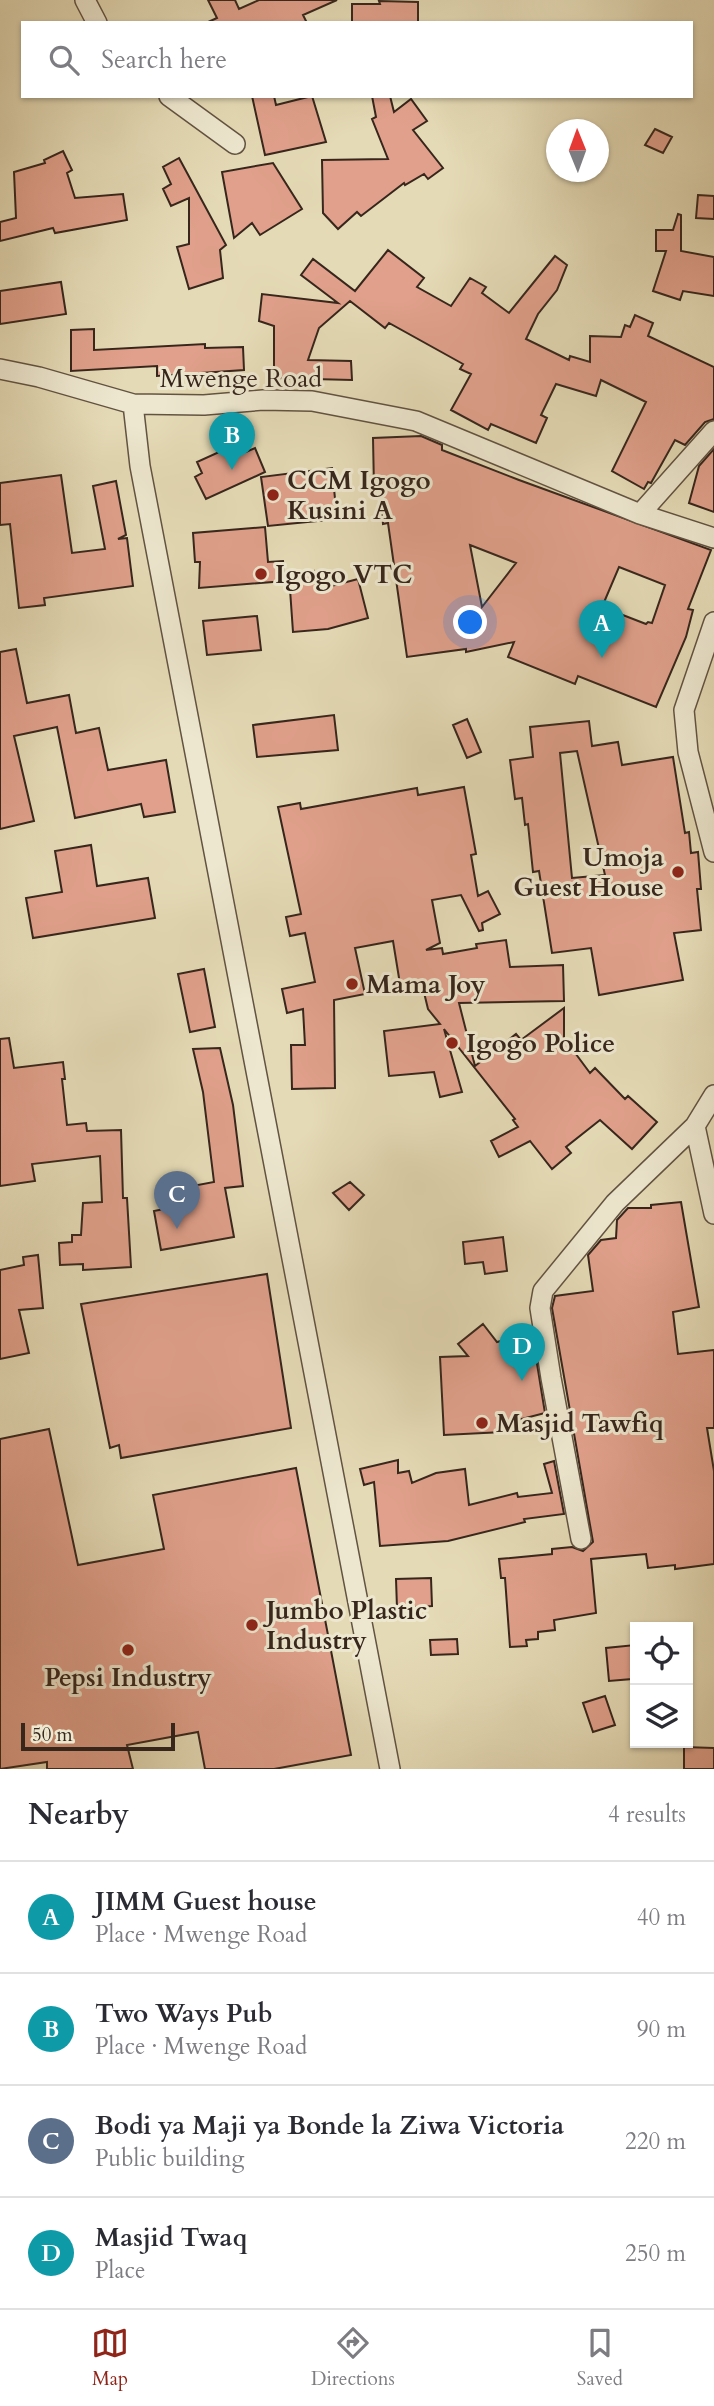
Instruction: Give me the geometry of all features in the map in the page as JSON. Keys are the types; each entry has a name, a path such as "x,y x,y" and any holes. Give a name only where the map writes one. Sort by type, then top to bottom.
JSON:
{"street":[{"path":"85,0 96,21"},
{"path":"172,98 235,144"},
{"name":"Mwenge Road","path":"0,369 39,377 133,404 204,405 263,400 312,401 416,421 640,514 714,538"},
{"path":"133,404 142,479 390,1769"},
{"path":"640,514 714,430"},
{"path":"714,622 684,710 688,752 714,852"},
{"path":"581,1539 540,1308 543,1291 615,1203 695,1126 714,1095"},
{"path":"695,1126 714,1214"}],"building":[{"path":"208,0 235,0 239,9 259,0 337,0 303,15 306,21 210,21 217,18"},
{"path":"379,1 418,2 418,21 352,21 352,4 380,4"},
{"path":"252,98 274,98 276,105 313,98 326,142 265,155"},
{"path":"372,98 390,98 394,112 411,99 427,121 413,130 443,168 428,179 424,174 405,185 404,183 361,216 357,212 338,229 323,213 322,160 388,159 372,119 376,117"},
{"path":"655,129 672,137 663,153 645,145"},
{"path":"63,151 72,170 67,173 75,198 123,194 127,220 55,233 53,228 0,241 0,222 16,218 14,172 45,163 44,160"},
{"path":"179,158 226,245 220,250 223,278 189,289 177,247 189,244 189,198 171,206 163,189 171,184 163,167"},
{"path":"273,163 302,209 260,235 252,223 234,238 222,172"},
{"path":"698,195 714,196 714,219 696,218"},
{"path":"678,214 681,215 681,251 714,257 714,296 683,291 680,300 653,291 666,251 656,251 656,230 673,230"},
{"path":"388,250 424,278 417,287 451,306 470,278 486,287 482,293 509,313 555,256 567,265 557,290 538,314 526,339 569,360 570,356 590,362 590,336 621,337 625,325 630,327 635,315 653,323 648,336 714,367 714,419 705,422 685,445 675,440 651,483 648,482 644,489 612,471 646,402 601,380 596,396 556,384 541,415 547,418 536,443 491,424 488,430 451,410 471,374 460,369 463,364 389,323 385,328 350,301 319,328 308,360 351,361 352,380 274,378 274,326 259,321 262,294 338,303 301,275 313,259 355,291"},
{"path":"61,282 66,314 0,324 0,291"},
{"path":"94,329 94,350 205,344 205,348 243,347 244,370 157,376 157,366 71,371 71,330"},
{"path":"421,436 442,445 442,450 711,550 688,609 693,610 686,637 656,707 578,676 575,684 508,657 514,642 466,652 466,649 407,657 388,523 383,524 380,488 374,488 373,438","holes":["470,545 516,563 482,607","619,567 665,585 652,623 646,624 602,607"]},
{"path":"241,442 246,452 255,448 265,472 206,499 195,477 202,473 197,462"},
{"path":"714,449 714,512 689,503 699,466"},
{"path":"332,468 337,519 268,526 261,477"},
{"path":"61,475 72,553 105,549 93,486 116,481 126,535 118,539 127,538 133,586 44,598 45,605 19,608 10,524 0,525 0,483"},
{"path":"265,527 268,562 283,561 285,581 199,588 200,562 195,562 193,533"},
{"path":"314,571 316,590 358,579 368,618 328,629 293,632 289,575"},
{"path":"257,616 261,650 207,655 203,621"},
{"path":"16,649 27,703 69,695 76,733 99,728 108,770 166,760 175,812 144,817 141,804 75,818 57,727 14,736 34,821 0,829 0,652"},
{"path":"334,715 338,750 257,757 253,725"},
{"path":"467,719 481,752 467,758 453,725"},
{"path":"589,721 592,746 618,742 622,765 673,757 685,833 689,832 691,853 698,852 701,889 697,889 701,930 674,933 683,980 599,995 591,948 552,953 539,871 533,872 528,824 525,825 522,798 515,799 510,760 533,757 530,727","holes":["577,751 605,875 572,878 560,753"]},
{"path":"464,787 476,854 471,855 478,896 488,891 500,914 482,923 483,930 479,931 461,895 432,900 440,943 426,950 442,948 443,954 477,948 476,944 506,940 510,967 563,965 564,1001 459,1003 475,1066 516,1034 521,1040 564,1008 564,1038 590,1073 595,1068 625,1099 628,1096 657,1122 632,1149 600,1120 566,1147 571,1153 552,1169 530,1141 499,1157 491,1141 518,1127 513,1120 515,1119 444,1029 462,1092 440,1097 434,1072 389,1076 384,1031 440,1024 428,1009 421,980 400,984 393,941 355,948 365,994 334,1000 335,1088 292,1089 291,1045 305,1045 303,1009 287,1013 282,989 315,982 305,933 290,936 286,917 301,914 278,807 300,803 301,809 417,788 418,795"},
{"path":"91,845 97,886 148,878 155,918 33,938 26,898 62,892 55,851"},
{"path":"204,969 215,1027 190,1032 178,974"},
{"path":"9,1038 14,1068 63,1062 67,1125 86,1123 87,1131 121,1130 123,1198 127,1198 131,1267 83,1270 83,1264 60,1265 59,1243 72,1242 72,1235 81,1235 83,1203 102,1202 100,1156 32,1164 35,1181 0,1186 0,1039"},
{"path":"220,1048 233,1105 243,1186 225,1188 234,1237 161,1250 154,1211 169,1208 166,1191 214,1182 203,1092 193,1049"},
{"path":"350,1182 364,1195 349,1210 333,1193"},
{"path":"681,1202 699,1307 673,1312 678,1354 714,1350 714,1428 707,1428 714,1471 714,1564 675,1569 675,1565 648,1568 646,1554 591,1559 596,1613 554,1620 555,1630 538,1632 538,1639 526,1640 527,1646 510,1647 505,1578 501,1578 499,1559 552,1554 552,1549 572,1547 583,1551 593,1542 552,1308 555,1296 593,1291 588,1255 601,1240 616,1238 617,1220 628,1208 651,1208 651,1205"},
{"path":"503,1237 507,1271 485,1274 483,1262 465,1264 463,1242"},
{"path":"38,1255 43,1308 19,1310 29,1353 0,1359 0,1270 24,1265 23,1257"},
{"path":"267,1274 291,1428 121,1458 119,1445 110,1448 81,1304"},
{"path":"483,1324 497,1342 532,1333 545,1413 502,1424 503,1432 444,1435 440,1357 468,1356 458,1344"},
{"path":"49,1429 78,1565 164,1549 153,1495 296,1468 351,1755 274,1769 205,1769 198,1732 127,1745 133,1769 47,1769 47,1762 0,1769 0,1439"},
{"path":"398,1460 398,1473 409,1471 412,1483 436,1473 465,1469 469,1505 517,1493 518,1497 552,1493 544,1464 554,1461 564,1514 524,1519 525,1522 448,1541 380,1546 374,1482 364,1485 360,1469"},
{"path":"431,1578 432,1606 397,1608 396,1579"},
{"path":"457,1639 458,1654 431,1655 430,1640"},
{"path":"630,1646 630,1679 609,1681 606,1648"},
{"path":"605,1696 615,1725 593,1732 583,1703"},
{"path":"684,1748 714,1748 714,1769 684,1769"}],"place":[{"name":"Two Ways Pub","path":"232,470"},
{"name":"CCM Igogo Kusini A","path":"273,495"},
{"name":"Igogo VTC","path":"261,574"},
{"name":"JIMM Guest house","path":"602,658"},
{"name":"Umoja Guest House","path":"678,872"},
{"name":"Mama Joy","path":"352,984"},
{"name":"Igogo Police","path":"452,1043"},
{"name":"Bodi ya Maji ya Bonde la Ziwa Victoria","path":"177,1229"},
{"name":"Masjid Twaq","path":"522,1381"},
{"name":"Masjid Tawfiq","path":"482,1423"},
{"name":"Jumbo Plastic Industry","path":"252,1625"},
{"name":"Pepsi Industry","path":"128,1650"}]}
